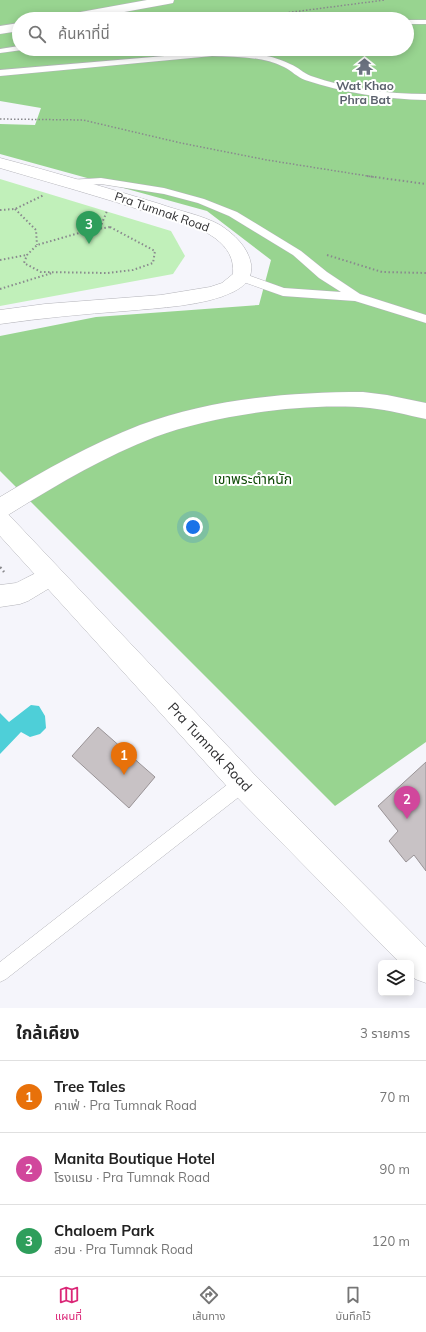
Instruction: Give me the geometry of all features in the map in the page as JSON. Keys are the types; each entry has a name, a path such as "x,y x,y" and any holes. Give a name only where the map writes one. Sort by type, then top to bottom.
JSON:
{"street":[{"path":"102,12 168,0"},
{"path":"0,30 12,28"},
{"name":"Pra Tumnak Road","path":"0,163 159,209 206,225 224,236 236,250 242,260 242,278"},
{"path":"0,317 45,311 161,301 213,293 228,287 242,278"},
{"path":"0,508 48,479 97,453 148,431 198,416 254,407 310,401 364,400 426,411"},
{"name":"Pra Tumnak Road","path":"0,521 243,783 426,968"},
{"path":"0,596 20,592 50,576"}],"lane":[{"path":"414,22 426,22"},
{"path":"0,51 12,49"},
{"path":"0,73 190,56"},
{"path":"250,56 266,58 285,64 307,77 365,92 426,98"},
{"path":"70,183 101,181 164,191 201,201 227,211 298,253 323,274 356,297"},
{"path":"242,278 283,292 356,297 426,320"},
{"path":"0,973 243,783"}],"path":[{"path":"288,12 385,0"},
{"path":"0,118 83,120 181,143 267,160 426,184"},
{"path":"0,210 14,209 46,194"},
{"path":"14,209 36,230 37,245"},
{"path":"110,227 155,251 153,263 133,270 107,273 55,273 42,272 24,263 27,255 37,245 86,231 110,227"},
{"path":"0,260 27,255"},
{"path":"0,289 55,273"}],"green space":[{"name":"เขาพระตำหนัก","path":"0,0 426,0 426,742 335,806 0,471 0,336 96,317 259,305 271,260 207,211 0,154 0,124 35,125 41,108 0,101"},
{"path":"0,179 171,231 185,256 173,274 0,306"}],"water":[{"path":"31,705 39,706 45,716 46,728 40,734 30,737 21,732 0,754 0,713 9,722"}],"building":[{"path":"98,727 155,777 129,808 72,756"},
{"path":"426,762 426,871 414,855 406,862 389,841 398,831 378,806"}],"place":[{"name":"Wat Khao Phra Bat","path":"365,67"},
{"name":"Chaloem Park","path":"89,244"},
{"name":"Tree Tales","path":"124,775"},
{"name":"Manita Boutique Hotel","path":"407,819"}]}
